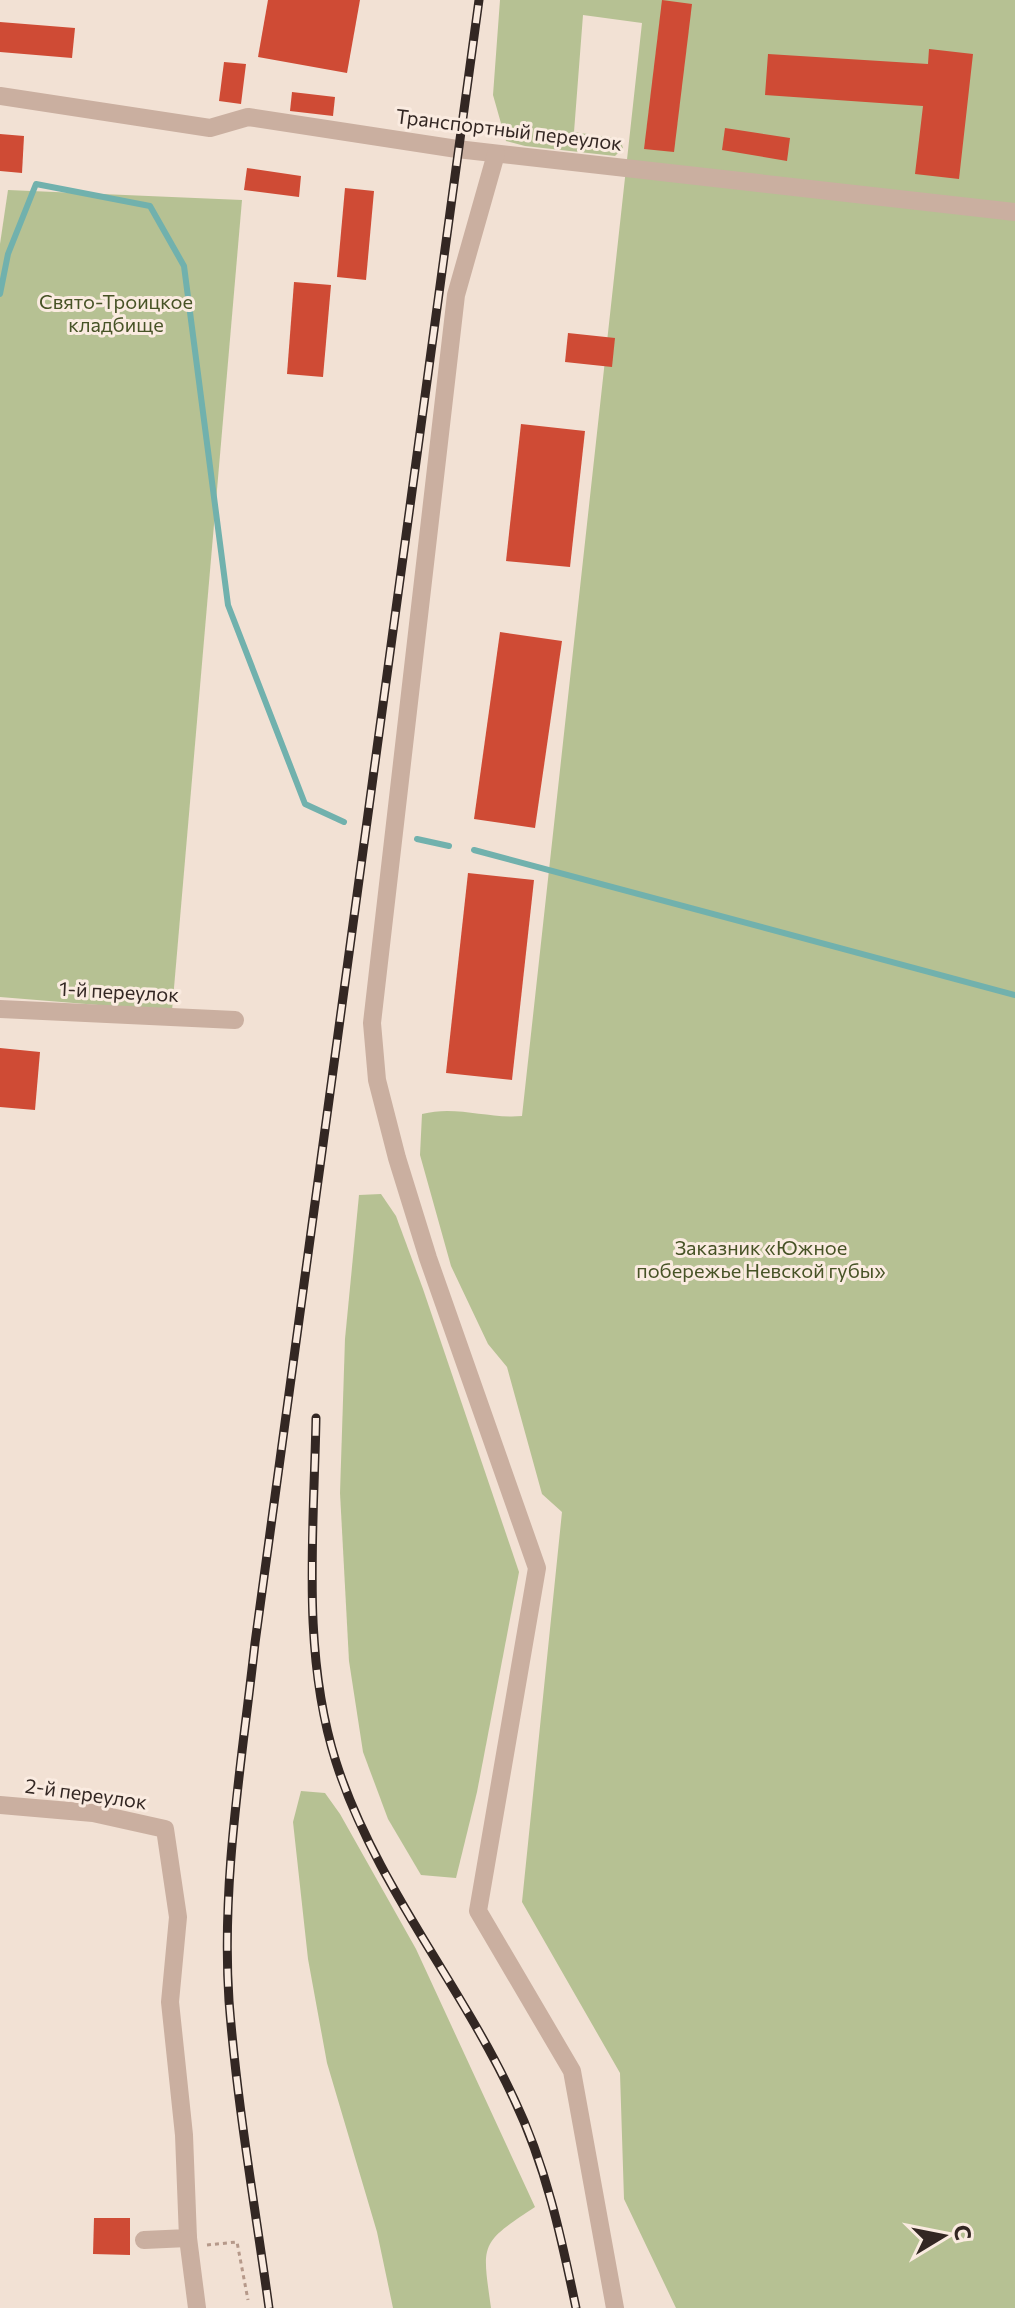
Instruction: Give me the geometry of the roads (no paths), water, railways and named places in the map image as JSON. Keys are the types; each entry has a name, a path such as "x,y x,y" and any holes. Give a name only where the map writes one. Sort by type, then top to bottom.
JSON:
{"street":[{"name":"Транспортный переулок","path":"0,96 210,128 248,117 496,154 1015,212"},
{"path":"496,154 456,295 372,1023 377,1080 397,1158 428,1258 537,1568 478,1911 572,2071 615,2308"},
{"name":"1-й переулок","path":"0,1009 235,1020"},
{"name":"2-й переулок","path":"0,1805 93,1813 165,1829 178,1917 170,2002 184,2135 188,2238"},
{"path":"144,2240 188,2238 197,2308"}],"waterway":[{"path":"0,294 8,254 36,184 150,206 184,266 228,605 305,804 344,822"},
{"path":"417,839 449,846"},
{"path":"474,850 1015,995"}],"railway":[{"path":"269,2308 241,2117 229,2001 228,1911 234,1822 255,1643 479,0"},
{"path":"316,1418 312,1547 314,1635 325,1720 336,1762 373,1850 493,2057 525,2124 551,2202 576,2308"}],"park label":[{"name":"Свято-Троицкое кладбище","path":"116,314"},
{"name":"Заказник «Южное побережье Невской губы»","path":"761,1260"}]}
